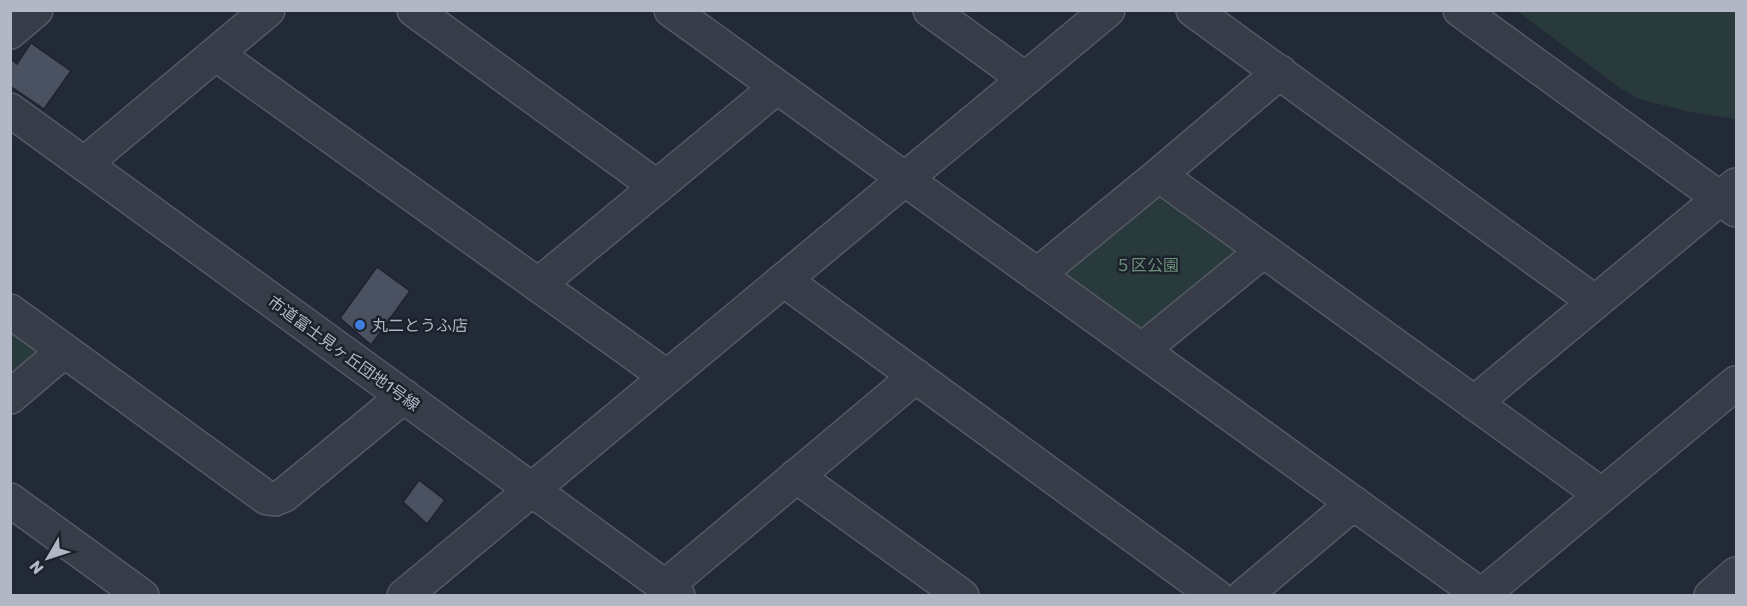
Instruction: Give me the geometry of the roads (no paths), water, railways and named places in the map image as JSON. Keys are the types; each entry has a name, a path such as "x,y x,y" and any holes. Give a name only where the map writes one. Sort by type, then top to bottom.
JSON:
{"street":[{"path":"10,32 36,10"},
{"path":"84,164 268,10"},
{"path":"414,10 657,187"},
{"path":"671,10 1481,595 1602,495 1732,393"},
{"path":"930,10 1025,79"},
{"path":"404,596 1108,10"},
{"path":"1193,10 1595,302"},
{"path":"1460,10 1731,197 1595,302 1474,403"},
{"path":"216,54 667,378"},
{"path":"1037,275 1280,72"},
{"path":"538,285 777,87"},
{"name":"市道富士見ヶ丘団地1号線","path":"10,110 672,591"},
{"path":"1159,175 1602,495"},
{"path":"1142,350 1263,251"},
{"path":"784,280 1216,596"},
{"path":"10,311 267,498 275,499 284,495 404,396"},
{"path":"10,397 64,351"},
{"path":"672,591 796,476 916,375"},
{"path":"796,476 962,596"},
{"path":"10,500 142,596"},
{"path":"1244,596 1354,503"}],"place":[{"name":"丸二とうふ店","path":"360,325"}],"park label":[{"name":"５区公園","path":"1147,265"}]}
